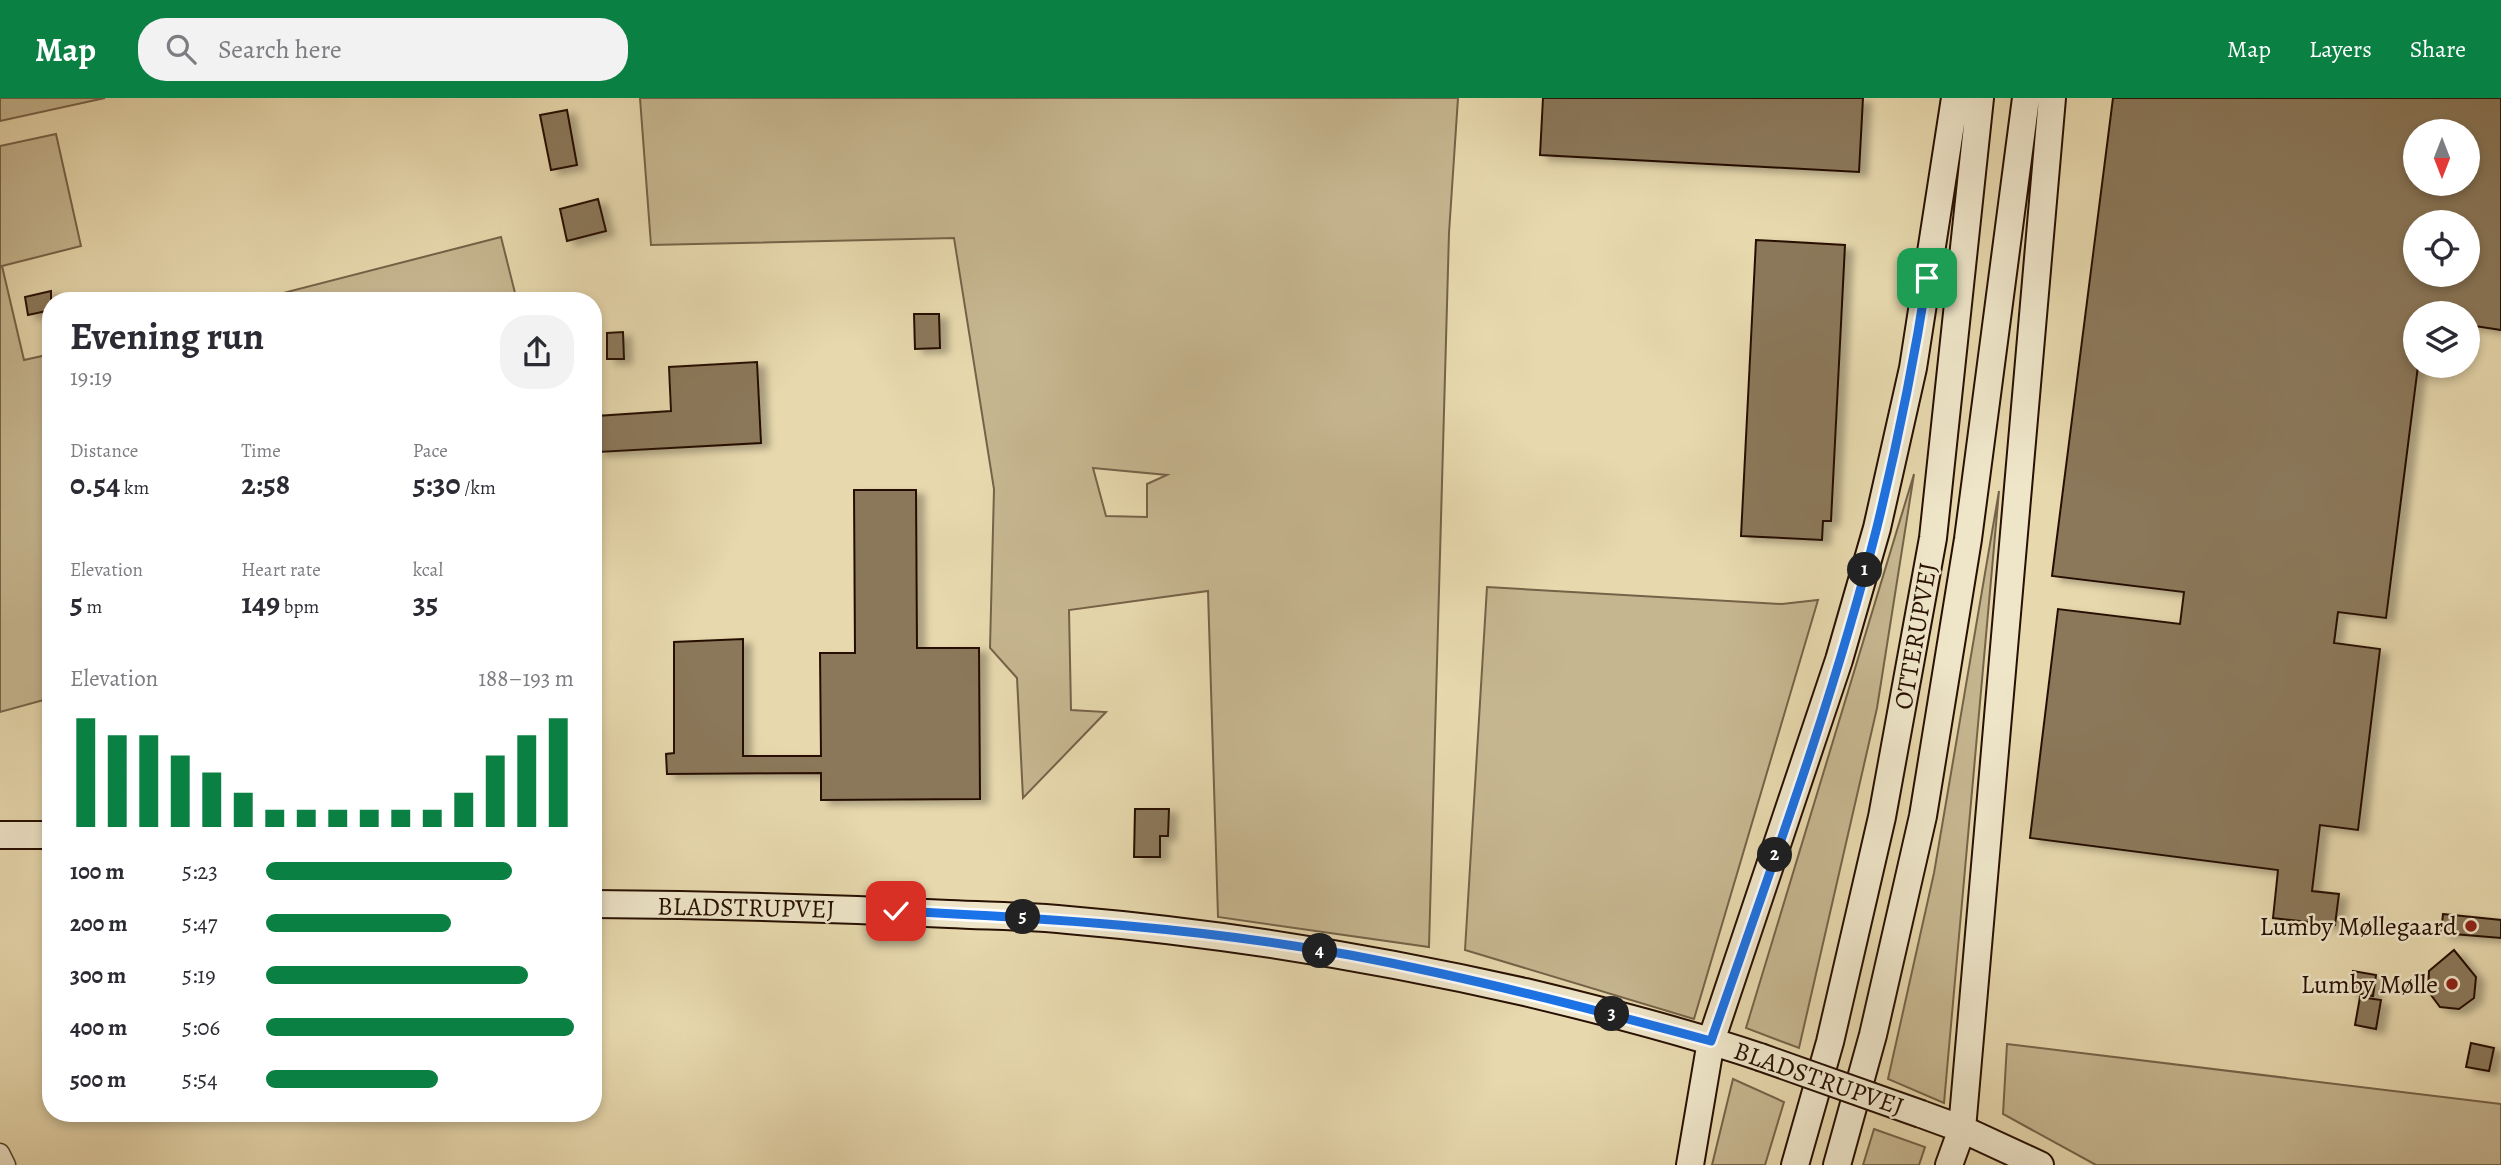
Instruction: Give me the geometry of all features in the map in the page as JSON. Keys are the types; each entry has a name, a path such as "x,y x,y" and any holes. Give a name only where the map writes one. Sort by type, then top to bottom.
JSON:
{"main road":[{"path":"1690,1165 1711,1041 1839,660 1877,528 1913,368 1955,98"},
{"name":"OTTERUPVEJ","path":"1795,1165 1830,1042 1882,817 1930,551 1980,98"},
{"name":"OTTERUPVEJ","path":"1837,1165 1873,1035 1923,816 1968,539 2026,98"},
{"path":"1949,1165 1962,1129 2052,98"},
{"path":"0,835 42,835"},
{"name":"BLADSTRUPVEJ","path":"602,904 811,907 1067,919 1251,940 1348,955 1564,1002 1711,1041 1962,1129 2039,1165"}],"street":[{"path":"0,1153 6,1165"}],"shaded area":[{"path":"0,98 105,98 0,121"},
{"path":"640,98 1458,98 1449,233 1429,947 1218,917 1208,591 1069,610 1071,710 1106,712 1023,798 1017,678 990,648 994,489 954,238 651,245","holes":["1093,468 1167,475 1147,484 1147,517 1106,516"]},
{"path":"56,134 81,246 2,266 24,360 42,356 42,700 0,712 0,146"},
{"path":"501,237 515,292 287,292"},
{"path":"1914,474 1877,708 1799,1048 1746,1028"},
{"path":"1999,491 1944,1103 1888,1079 1934,873"},
{"path":"1487,587 1782,604 1818,600 1694,1019 1465,950"},
{"path":"2007,1044 2501,1104 2501,1165 2096,1165 2003,1114"},
{"path":"1733,1079 1784,1102 1765,1165 1712,1165"},
{"path":"1874,1129 1925,1147 1919,1165 1863,1165"}],"building":[{"path":"1543,98 1863,98 1859,172 1540,155"},
{"path":"2113,98 2501,98 2501,330 2480,327 2480,301 2403,301 2403,378 2416,378 2386,618 2338,612 2334,643 2380,649 2358,830 2320,825 2312,891 2339,894 2335,925 2273,918 2278,870 2030,838 2058,609 2180,624 2184,592 2052,576"},
{"path":"567,110 577,165 551,170 540,115"},
{"path":"598,199 606,231 567,241 560,209"},
{"path":"1756,240 1845,245 1831,521 1823,521 1822,540 1741,536"},
{"path":"42,293 42,312 28,315 25,297"},
{"path":"914,314 939,314 940,348 915,349"},
{"path":"623,332 624,359 607,359 607,333"},
{"path":"757,362 761,443 602,452 602,416 671,411 669,367"},
{"path":"854,490 916,490 917,648 979,648 980,799 821,800 821,773 667,774 666,754 674,753 674,642 743,639 743,756 821,756 820,653 855,653"},
{"path":"1135,809 1169,809 1168,836 1160,836 1160,857 1134,857"},
{"name":"Lumby Møllegaard","path":"2443,914 2501,920 2501,938 2441,933"},
{"name":"Lumby Mølle","path":"2454,950 2476,977 2474,998 2459,1009 2440,1007 2428,991 2429,971"},
{"path":"2353,971 2376,975 2373,996 2349,992"},
{"path":"2360,997 2381,1000 2376,1029 2355,1025"},
{"path":"2471,1043 2494,1048 2489,1071 2466,1067"}],"place":[{"name":"Lumby Møllegaard","path":"2471,926"},
{"name":"Lumby Mølle","path":"2452,984"}],"route":[{"path":"896,911 1067,919 1251,940 1348,955 1564,1002 1711,1041 1839,660 1877,528 1913,368 1927,278"}]}
